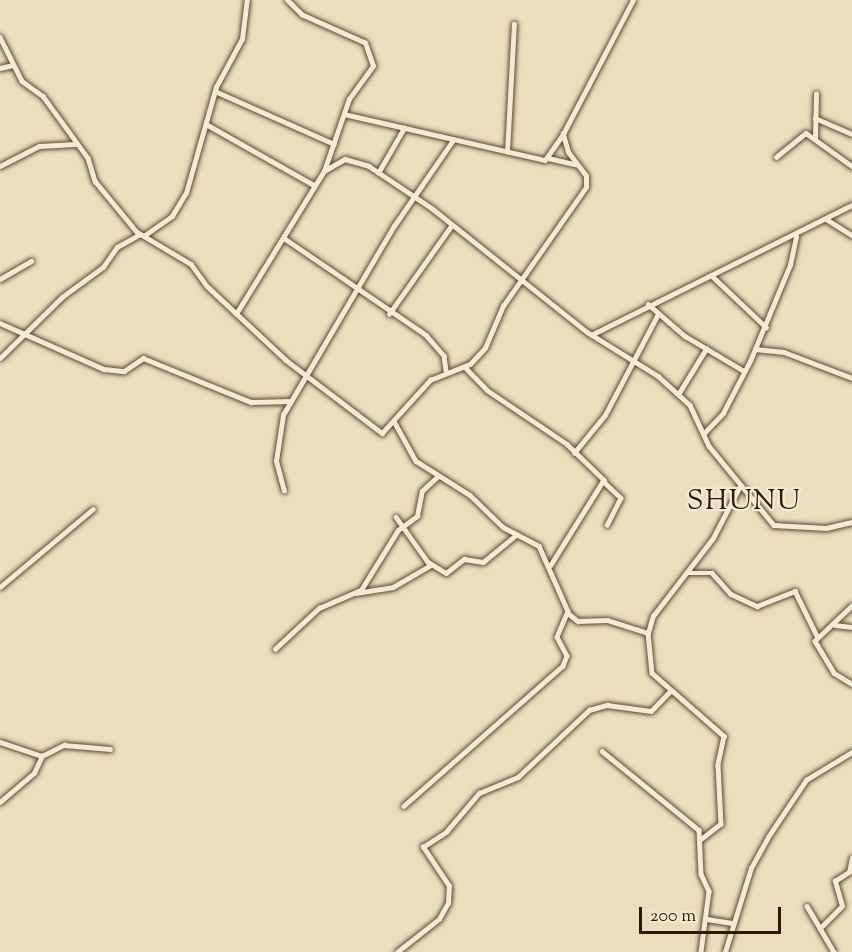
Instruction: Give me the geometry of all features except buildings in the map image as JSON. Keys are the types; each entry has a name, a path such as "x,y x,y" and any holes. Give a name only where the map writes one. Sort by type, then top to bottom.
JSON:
{"street":[{"path":"0,358 25,330 90,279 129,238 143,234 180,207 207,124 215,91 240,45 247,0"},
{"path":"236,314 324,171 344,114 372,69 369,50 302,15 287,0"},
{"path":"548,159 633,0"},
{"path":"507,152 514,24"},
{"path":"0,37 22,81 43,96 75,144 88,158 95,180 131,224 191,264 236,314 304,374 379,432 395,423 424,386 446,371 465,367 485,348 503,306 585,187 587,178 577,164 563,134"},
{"path":"0,68 13,65"},
{"path":"215,91 334,144"},
{"path":"815,138 816,94"},
{"path":"344,114 507,152 577,164"},
{"path":"815,118 852,134"},
{"path":"207,124 314,185"},
{"path":"378,173 404,128"},
{"path":"776,157 803,133 815,138 852,166"},
{"path":"284,491 277,435 304,374 453,140"},
{"path":"0,166 39,146 75,144"},
{"path":"330,156 338,160 357,161 415,198 523,279 591,335 634,360 679,393 740,485 778,526 831,528 852,522"},
{"path":"324,171 338,160"},
{"path":"591,335 648,304 796,237 852,205"},
{"path":"826,219 852,235"},
{"path":"129,238 131,224"},
{"path":"390,314 451,226"},
{"path":"704,433 723,414 766,327 796,237"},
{"path":"284,238 357,288 390,314 429,338 444,356 446,371"},
{"path":"0,279 31,261"},
{"path":"711,275 766,327"},
{"path":"648,304 657,316 744,371"},
{"path":"574,453 604,416 657,316"},
{"path":"0,323 25,330 104,369 124,371 143,358 251,402 291,401"},
{"path":"679,393 706,349"},
{"path":"755,349 784,352 852,378"},
{"path":"465,367 483,386 574,453 621,498 607,525"},
{"path":"395,423 411,456 470,495 516,535 536,544 551,565 568,613 578,621 607,620 648,633"},
{"path":"356,593 402,525 417,516 422,491 438,476"},
{"path":"551,565 604,482"},
{"path":"702,838 721,825 718,765 725,739 670,691 650,669 648,633 653,616 687,573 740,485"},
{"path":"0,587 93,509"},
{"path":"396,517 431,565 446,573 464,559 483,562 516,535"},
{"path":"275,649 320,608 356,593 393,587 431,565"},
{"path":"687,573 712,573 735,597 759,607 795,591 817,636 816,645 834,673 852,684"},
{"path":"817,636 835,625 852,606"},
{"path":"404,806 562,666 567,656 557,637 568,613"},
{"path":"835,625 852,627"},
{"path":"397,952 439,920 448,903 449,886 423,847 446,832 479,793 518,777 589,710 607,705 651,711 670,691"},
{"path":"0,742 42,756"},
{"path":"0,802 34,773 42,756 64,745 110,749"},
{"path":"602,751 691,818 702,838 707,919 701,952"},
{"path":"725,952 732,923 751,868 805,782 852,752"},
{"path":"820,928 842,906 835,881 849,872 852,858"},
{"path":"807,906 834,952"},
{"path":"707,919 732,923"}],"district":[{"name":"SHUNU","path":"744,502"}]}
